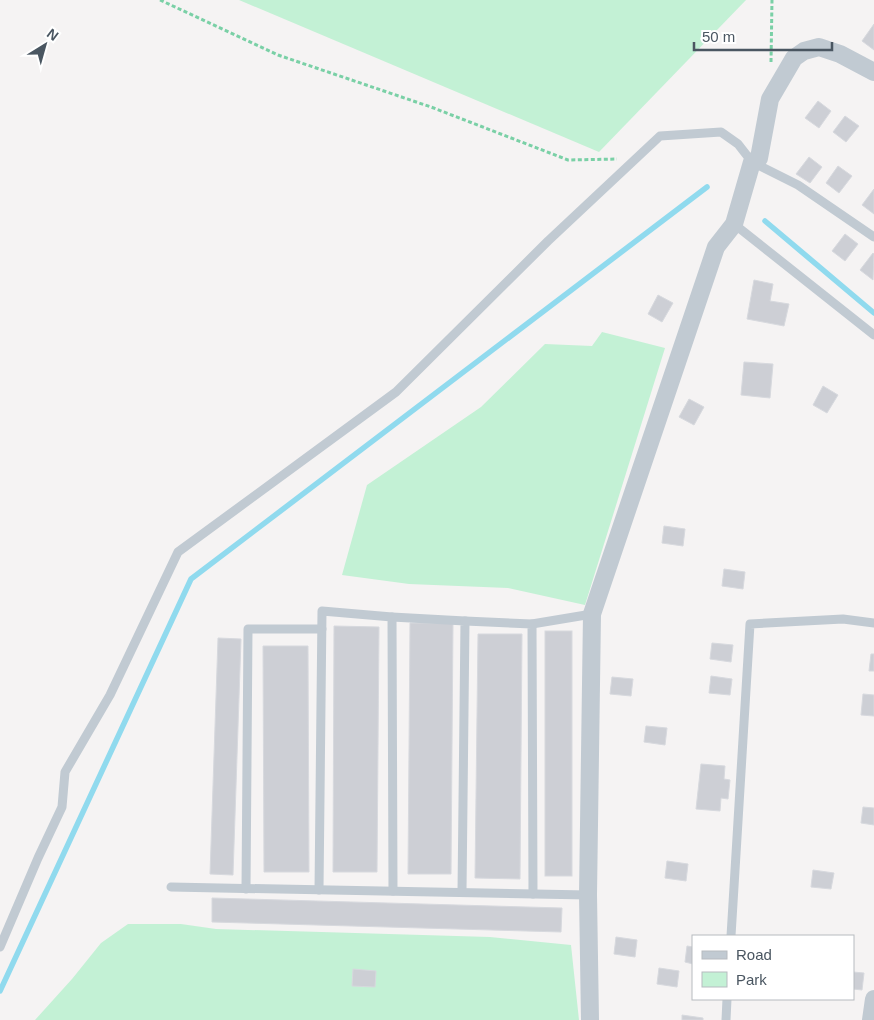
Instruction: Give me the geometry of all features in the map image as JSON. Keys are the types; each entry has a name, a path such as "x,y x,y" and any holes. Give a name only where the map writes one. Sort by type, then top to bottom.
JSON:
{"street":[{"path":"590,1020 588,895 592,614 716,247 734,224 752,162 759,158 770,99 794,58 804,51 819,46 840,54 874,72"},
{"path":"871,1020 874,999"}],"lane":[{"path":"0,948 62,807 65,772 110,695 178,552 396,392 548,241 660,136 721,132 738,144 752,162 798,185 874,237"},
{"path":"734,224 874,335"},
{"path":"319,890 322,611 392,617 532,624 592,614"},
{"path":"392,617 393,891"},
{"path":"731,935 750,624 843,619 874,623"},
{"path":"462,892 465,621"},
{"path":"532,624 533,894"},
{"path":"246,889 248,629 322,629"},
{"path":"171,887 588,895"},
{"path":"726,1020 727,1000"}],"path":[{"path":"160,0 278,55 431,107 568,160 636,159"},
{"path":"771,69 772,0"}],"green space":[{"path":"239,0 746,0 599,152"},
{"path":"602,332 665,348 585,605 508,588 409,584 342,575 367,485 481,407 545,344 592,346"},
{"path":"128,924 181,924 216,929 490,937 571,945 579,1020 35,1020 101,943"}],"building":[{"path":"874,24 874,50 862,41"},
{"path":"818,101 831,111 819,128 805,118"},
{"path":"845,116 859,126 846,142 833,132"},
{"path":"809,157 822,167 810,183 796,174"},
{"path":"838,166 852,176 839,193 826,183"},
{"path":"874,189 874,214 862,205"},
{"path":"845,234 858,244 845,261 832,251"},
{"path":"874,254 873,280 860,270"},
{"path":"754,280 773,284 770,301 789,304 784,326 747,319"},
{"path":"658,295 673,303 662,322 648,314"},
{"path":"744,362 773,364 770,398 741,395"},
{"path":"823,386 838,395 827,413 813,405"},
{"path":"689,399 704,407 694,425 679,417"},
{"path":"664,526 685,529 683,546 662,543"},
{"path":"724,569 745,572 743,589 722,586"},
{"path":"410,623 453,623 451,874 408,874"},
{"path":"334,626 379,627 377,872 333,872"},
{"path":"545,631 572,631 572,876 545,876"},
{"path":"478,634 522,634 520,879 475,878"},
{"path":"218,638 241,639 233,875 210,874"},
{"path":"712,643 733,645 731,662 710,659"},
{"path":"263,646 308,646 309,872 264,872"},
{"path":"871,654 874,654 874,671 869,671"},
{"path":"711,676 732,679 730,695 709,693"},
{"path":"612,677 633,679 631,696 610,694"},
{"path":"863,694 874,695 874,716 861,715"},
{"path":"646,726 667,728 665,745 644,742"},
{"path":"701,764 725,766 724,779 730,780 728,799 721,798 720,811 696,809"},
{"path":"863,807 874,808 874,825 861,823"},
{"path":"667,861 688,864 686,881 665,878"},
{"path":"813,870 834,873 831,889 811,887"},
{"path":"212,898 562,908 561,932 212,922"},
{"path":"616,937 637,940 635,957 614,954"},
{"path":"687,946 692,947 692,964 685,962"},
{"path":"659,968 679,971 677,987 657,984"},
{"path":"353,969 376,971 375,987 352,986"},
{"path":"854,972 864,973 862,990 854,989"},
{"path":"682,1015 703,1018 703,1020 682,1020"}],"waterway":[{"path":"0,991 191,579 707,187"},
{"path":"765,221 874,313"}]}
